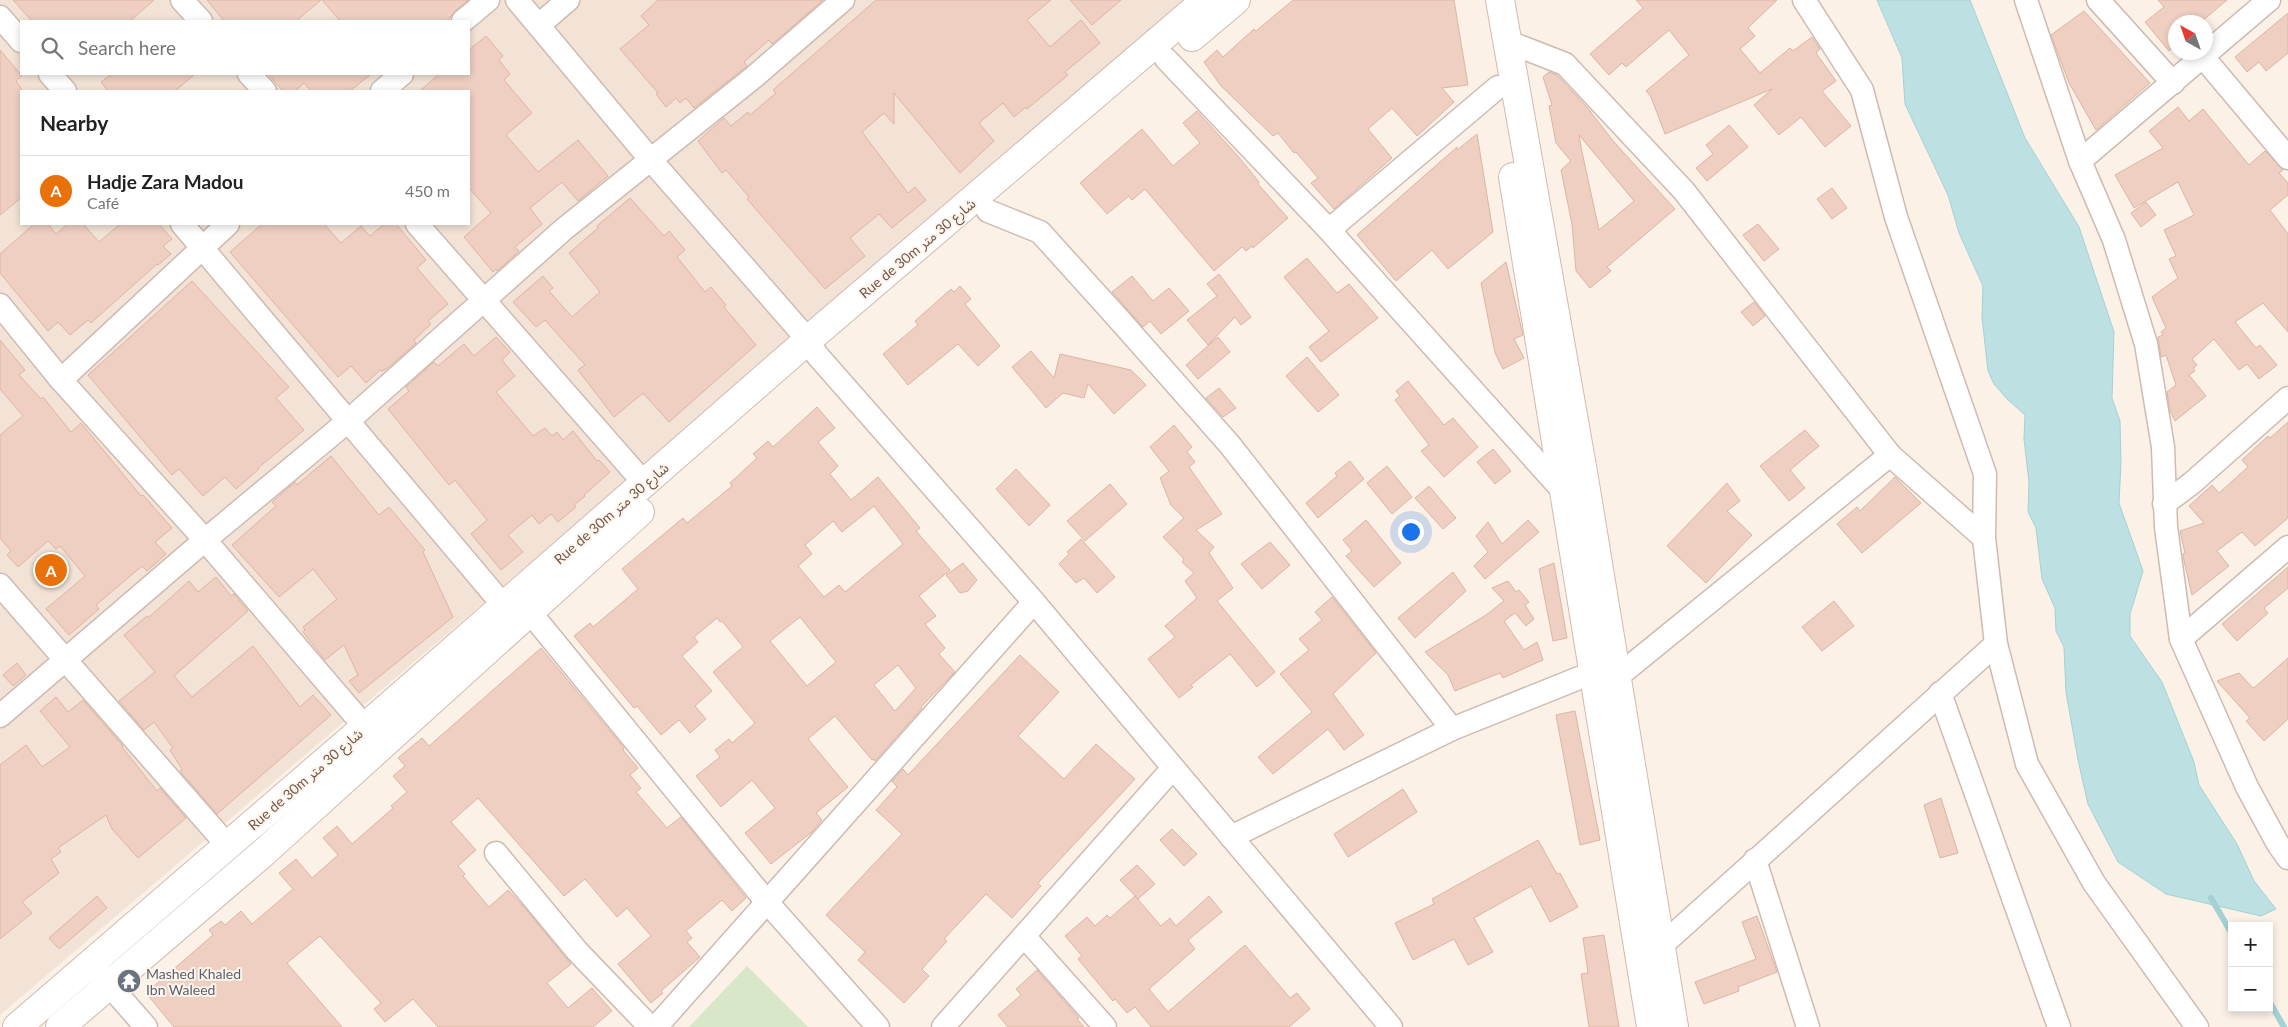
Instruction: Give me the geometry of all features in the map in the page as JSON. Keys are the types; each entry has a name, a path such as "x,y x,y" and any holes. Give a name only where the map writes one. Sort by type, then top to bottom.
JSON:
{"street":[{"path":"182,0 200,20"},
{"path":"464,20 488,0"},
{"path":"517,0 812,348 1034,602 1391,1027"},
{"path":"539,25 568,0"},
{"path":"0,716 205,540 347,422 564,229 754,77 843,0"},
{"name":"Rue de 30m شارع 30 متر","path":"60,1027 262,854 529,611 812,348 1206,0"},
{"name":"Rue de 30m شارع 30 متر","path":"17,1027 645,484 812,348 988,210 1236,0"},
{"path":"1484,0 1564,492 1606,675 1661,946 1674,1027"},
{"path":"1500,0 1506,41 1512,61 1606,675 1651,1027"},
{"path":"1804,0 1862,90 1896,217 1984,474 1984,538 1996,644 2027,764 2094,883 2197,1027"},
{"path":"2026,0 2080,161 2114,240 2146,344 2163,447 2164,504 2181,638 2247,787 2285,846"},
{"path":"2098,0 2173,83"},
{"path":"2213,48 2269,0"},
{"path":"0,17 20,40"},
{"path":"1506,41 1566,64 1684,191 1890,455 1984,538"},
{"path":"1166,59 1329,230 1564,492"},
{"path":"2080,161 2200,60"},
{"path":"2206,60 2288,158"},
{"path":"51,75 64,90"},
{"path":"250,75 264,90"},
{"path":"383,90 401,75"},
{"path":"1329,230 1498,87"},
{"path":"988,210 1040,232 1116,316 1230,445 1452,729"},
{"path":"183,225 503,605"},
{"path":"61,380 202,246 227,225"},
{"path":"418,225 645,484"},
{"path":"0,305 61,380 205,540 365,727"},
{"path":"2164,504 2192,483 2288,398"},
{"path":"1231,837 1452,729 1606,675 1890,455"},
{"path":"2181,638 2288,547"},
{"path":"0,586 228,846"},
{"path":"656,1027 766,901 1034,602"},
{"path":"529,611 766,901 878,1027"},
{"path":"1661,946 1996,644"},
{"path":"1940,693 2059,1027"},
{"path":"942,1027 1173,768"},
{"path":"496,853 577,951 650,1027"},
{"path":"1755,860 1808,1027"},
{"path":"1024,936 1105,1027"},
{"path":"90,963 146,1027"}],"shaded area":[{"path":"0,0 1191,0 0,1015"}],"green space":[{"path":"747,966 808,1027 689,1027"}],"water":[{"path":"1877,0 1970,0 2025,138 2079,227 2114,332 2112,398 2120,421 2119,503 2143,571 2130,614 2130,636 2162,682 2194,762 2199,785 2237,844 2254,881 2276,909 2261,916 2166,894 2118,862 2088,804 2066,692 2064,647 2056,631 2055,608 2042,579 2036,528 2028,512 2029,482 2024,439 2025,415 1994,384 1988,371 1982,317 1983,286 1959,233 1948,195 1905,104 1902,58"}],"building":[{"path":"13,0 154,0 131,20 31,20"},
{"path":"207,0 321,0 297,20 223,20"},
{"path":"322,0 468,0 448,20 339,20"},
{"path":"658,0 823,0 772,44 769,40 744,62 747,66 694,108 686,98 680,103 676,98 666,107 656,94 658,93 620,49 649,25 641,16"},
{"path":"876,0 1051,0 1027,20 1050,47 1081,20 1100,43 1065,72 1068,75 1027,109 1026,107 1014,117 1003,103 979,123 994,141 960,173 894,93 894,124 884,113 862,132 908,193 915,187 926,200 892,228 879,214 850,238 865,256 825,289 747,199 749,197 726,170 722,173 698,141 724,118 731,126 748,112 750,115 776,93 773,90"},
{"path":"1070,0 1121,0 1092,25"},
{"path":"1293,0 1454,0 1468,85 1442,88 1454,102 1417,136 1392,108 1368,129 1392,158 1334,209 1311,183 1318,178 1296,152 1294,153 1278,133 1273,136 1221,86 1204,62 1217,50 1223,57 1254,29 1256,31"},
{"path":"1636,0 1777,0 1748,28 1755,36 1740,49 1760,73 1790,48 1793,51 1812,37 1820,49 1816,53 1836,81 1822,91 1851,126 1825,147 1801,117 1779,135 1754,105 1772,89 1665,134 1651,97 1646,91 1689,55 1669,30 1626,67 1622,63 1609,75 1590,54 1643,8"},
{"path":"2158,0 2227,0 2209,15 2168,15 2168,50 2145,22 2164,7"},
{"path":"2084,11 2150,83 2096,130 2069,83 2051,35"},
{"path":"2288,13 2288,53 2266,71 2259,62 2247,72 2235,57"},
{"path":"486,36 503,56 499,60 510,74 504,80 532,113 506,135 538,172 578,140 608,176 578,201 562,182 530,208 542,224 515,247 519,251 497,271 496,269 493,272 464,237 491,213 470,189 470,90 421,90 438,75 470,75 470,49"},
{"path":"0,50 22,76 16,81 21,88 20,199 0,215"},
{"path":"1549,72 1557,75 1586,106 1614,142 1675,209 1607,267 1611,271 1590,288 1576,271 1572,224 1561,170 1571,161 1556,143 1549,106 1552,105 1543,77","holes":["1579,135 1634,201 1599,230"]},
{"path":"111,75 194,75 176,90 107,90 101,82"},
{"path":"269,75 370,75 351,90 310,90 304,83 296,90 282,90"},
{"path":"2178,107 2189,121 2203,109 2249,165 2265,151 2283,170 2279,173 2288,183 2288,195 2270,210 2288,234 2288,332 2263,303 2235,322 2256,348 2260,345 2277,365 2259,379 2247,364 2239,370 2214,339 2192,359 2197,365 2193,368 2195,371 2189,375 2206,396 2175,421 2170,411 2167,392 2176,385 2166,355 2161,357 2158,337 2163,335 2161,332 2166,328 2152,297 2178,278 2169,259 2176,256 2164,230 2194,215 2178,182 2134,208 2115,175 2163,148 2149,131"},
{"path":"1197,111 1237,155 1259,182 1258,184 1288,218 1253,248 1252,246 1246,251 1242,247 1214,271 1145,189 1132,200 1129,196 1107,214 1080,183 1142,129 1173,166 1200,143 1183,123"},
{"path":"1729,125 1748,147 1707,181 1696,168 1713,154 1706,145"},
{"path":"1477,134 1493,232 1448,269 1432,250 1396,281 1357,235 1457,147 1457,150"},
{"path":"1832,188 1847,208 1832,219 1817,199"},
{"path":"630,198 664,236 669,231 685,250 677,257 705,292 711,287 726,305 724,307 756,345 669,422 643,393 614,417 578,370 585,365 545,320 536,327 513,302 543,276 553,288 549,291 572,317 600,292 569,253"},
{"path":"2146,202 2156,215 2141,227 2131,213"},
{"path":"1758,224 1779,249 1764,261 1743,235"},
{"path":"33,225 49,225 56,234 67,225 84,225 99,242 119,225 160,225 172,239 163,246 171,254 157,264 91,323 88,320 70,335 58,322 48,331 0,273 0,254"},
{"path":"261,225 325,225 341,243 361,226 370,236 383,225 397,225 426,260 417,268 448,304 428,321 431,324 414,340 416,343 388,368 380,370 366,383 351,366 338,377 230,252"},
{"path":"1307,258 1337,293 1349,284 1378,318 1321,362 1309,347 1329,331 1284,277"},
{"path":"1506,262 1523,335 1514,339 1524,358 1503,369 1495,353 1481,283"},
{"path":"1219,274 1251,317 1241,325 1235,317 1208,345 1187,320 1217,296 1207,284"},
{"path":"1132,276 1153,301 1169,288 1189,311 1161,334 1150,321 1143,327 1112,292"},
{"path":"192,281 289,387 276,398 304,430 236,489 225,477 203,496 179,469 172,475 88,375"},
{"path":"960,286 971,299 965,304 1000,346 978,366 958,344 908,385 883,354 918,325 915,321 951,289 954,292"},
{"path":"1754,302 1765,316 1753,326 1741,312"},
{"path":"496,337 510,352 502,360 515,376 496,392 533,436 545,428 552,436 557,432 563,440 573,431 597,461 599,460 610,472 574,505 576,507 558,522 551,514 539,524 532,515 508,535 523,552 501,570 471,534 487,520 455,480 449,485 388,409 409,391 406,387 434,362 438,366 464,344 474,356"},
{"path":"1218,337 1230,352 1198,379 1186,365"},
{"path":"0,340 25,370 19,375 41,399 43,397 71,432 81,423 141,496 143,495 172,528 155,542 166,554 147,571 142,566 96,605 99,609 69,635 46,609 85,576 60,546 56,549 48,541 18,567 7,555 11,551 0,538 0,435 23,416 0,389"},
{"path":"1031,351 1054,378 1060,354 1131,370 1146,385 1114,414 1088,384 1084,398 1063,393 1046,408 1012,367"},
{"path":"1307,357 1339,395 1318,412 1286,376"},
{"path":"1408,381 1444,425 1453,418 1478,447 1444,477 1421,451 1429,445 1395,400 1400,396 1396,391"},
{"path":"1219,388 1236,408 1223,417 1206,398"},
{"path":"817,407 835,428 818,442 838,466 830,474 851,500 878,477 920,528 916,531 950,570 919,596 936,616 925,624 945,648 939,654 955,672 921,707 875,761 874,759 872,760 835,716 808,739 848,787 816,813 822,820 812,832 771,864 745,833 775,808 752,780 721,807 696,776 720,757 715,750 729,739 732,743 755,723 713,672 743,647 722,621 720,622 717,618 694,637 698,642 682,656 712,691 695,706 706,719 690,733 679,720 661,735 637,706 634,708 574,636 590,623 593,627 638,589 622,569 683,518 687,523 732,486 730,483 757,458 753,454 768,441 773,447","holes":["874,506 903,544 845,592 839,585 824,597 798,566 812,554 805,545 833,521 842,532","800,617 836,662 807,686 770,641","898,665 916,688 895,711 874,685"]},
{"path":"2288,422 2288,518 2255,546 2242,532 2217,551 2229,566 2192,595 2184,561 2183,554 2185,553 2180,531 2204,523 2189,506 2212,485 2219,493 2248,467 2242,460 2268,436 2270,438"},
{"path":"1174,425 1192,447 1187,452 1195,462 1189,467 1222,514 1196,530 1214,547 1209,553 1233,588 1217,601 1275,672 1257,687 1230,654 1191,685 1193,687 1179,698 1148,659 1175,637 1165,626 1197,598 1185,581 1194,573 1182,562 1184,559 1163,537 1184,518 1171,505 1160,478 1169,471 1150,447"},
{"path":"1805,430 1819,446 1790,470 1805,488 1789,501 1760,466"},
{"path":"1493,449 1511,471 1495,484 1477,462"},
{"path":"331,456 379,515 389,507 425,550 423,552 453,617 359,693 349,681 358,675 344,645 325,660 303,632 305,630 303,627 337,599 313,569 279,597 232,545 276,506 272,502 295,482 297,485"},
{"path":"1350,461 1364,479 1318,518 1306,503 1337,476 1335,473"},
{"path":"1387,466 1412,497 1392,514 1367,483"},
{"path":"1016,469 1050,505 1029,526 996,489"},
{"path":"1895,477 1921,503 1862,553 1837,524 1857,507 1860,511"},
{"path":"1727,483 1740,501 1727,511 1752,535 1706,583 1667,546"},
{"path":"1110,484 1127,504 1085,541 1067,521"},
{"path":"1429,486 1456,518 1443,529 1415,498"},
{"path":"1366,520 1401,563 1374,587 1346,556 1352,551 1343,540"},
{"path":"1528,520 1539,532 1485,579 1474,566 1488,552 1476,536 1488,522 1502,544"},
{"path":"1081,539 1115,577 1097,593 1084,578 1076,583 1059,564 1069,554 1067,552"},
{"path":"1270,542 1290,565 1262,589 1241,564"},
{"path":"963,563 977,580 968,591 960,593 946,575"},
{"path":"1554,563 1567,638 1553,641 1539,569"},
{"path":"2288,567 2288,588 2264,608 2268,613 2237,641 2222,624"},
{"path":"1453,572 1466,591 1415,638 1398,618"},
{"path":"216,577 231,596 234,594 248,611 174,676 192,697 253,646 300,707 313,695 331,715 217,814 180,771 182,769 170,750 173,748 154,722 144,730 119,701 155,672 124,635 147,616 148,618 189,581 198,592"},
{"path":"1508,581 1516,592 1519,590 1529,602 1525,605 1534,619 1526,626 1515,613 1504,621 1524,650 1537,642 1543,660 1503,678 1500,673 1455,691 1448,675 1425,652 1486,615 1504,601 1492,588"},
{"path":"1332,597 1376,653 1333,694 1364,735 1344,750 1328,729 1273,774 1258,757 1312,712 1280,674 1309,650 1299,639 1322,620 1315,612"},
{"path":"1834,601 1854,626 1822,651 1802,627"},
{"path":"541,648 624,748 623,750 638,768 630,775 641,788 636,792 667,828 681,817 746,898 732,911 722,900 686,931 692,938 687,942 700,957 661,991 663,993 651,1003 618,964 651,936 627,908 617,917 585,879 564,896 478,798 451,822 476,850 458,866 465,874 463,876 489,907 508,890 522,905 571,964 547,983 568,1008 592,988 612,1011 593,1027 438,1027 413,999 385,1022 374,1009 381,1003 320,936 287,963 342,1027 174,1027 146,993 213,935 209,930 221,921 225,925 241,911 252,924 293,889 279,873 296,859 312,878 338,855 323,838 337,826 352,844 393,808 391,806 407,792 393,776 405,766 398,758 422,738 429,746"},
{"path":"1020,655 1059,692 1018,736 1064,779 1096,744 1135,779 1038,883 1041,886 1012,918 986,894 944,939 947,941 922,969 929,976 904,1003 858,960 865,952 826,915 902,834 876,810 897,787 892,781 903,769 908,775"},
{"path":"2288,658 2288,719 2264,741 2246,721 2250,718 2217,681 2239,673 2253,688"},
{"path":"17,663 26,675 13,686 3,675"},
{"path":"56,697 68,712 83,700 123,746 157,791 160,788 186,818 138,858 112,829 106,815 58,848 61,852 51,859 59,873 22,902 32,913 0,939 0,765 26,745 42,767 70,747 40,711"},
{"path":"1575,711 1600,840 1580,845 1556,715"},
{"path":"1403,789 1417,812 1348,857 1334,834"},
{"path":"1941,798 1958,853 1940,858 1924,805"},
{"path":"1172,829 1197,854 1184,866 1160,840"},
{"path":"1538,840 1557,874 1560,873 1578,907 1550,922 1531,886 1474,918 1493,952 1468,965 1454,939 1413,960 1395,923 1434,904 1432,899"},
{"path":"1137,865 1155,884 1138,899 1120,880"},
{"path":"97,896 107,908 59,949 49,938"},
{"path":"1135,896 1161,926 1170,918 1176,926 1209,896 1222,912 1188,940 1195,949 1149,989 1168,1012 1245,945 1290,998 1297,993 1310,1009 1289,1027 1151,1027 1135,1007 1127,1013 1115,999 1113,1001 1078,959 1082,956 1065,936 1087,917 1095,926 1107,915 1110,918"},
{"path":"1757,916 1777,972 1738,987 1739,991 1704,1004 1695,982 1756,959 1742,922"},
{"path":"1604,935 1619,1027 1589,1027 1581,974 1588,973 1583,938"},
{"path":"1037,970 1079,1018 1077,1019 1084,1027 1008,1027 998,1015 1021,995 1016,989"}],"waterway":[{"path":"2211,898 2228,927"},
{"path":"2273,1008 2284,1027"}],"place":[{"name":"Hadje Zara Madou","path":"51,570"},
{"name":"Mashed Khaled Ibn Waleed","path":"129,981"}]}
